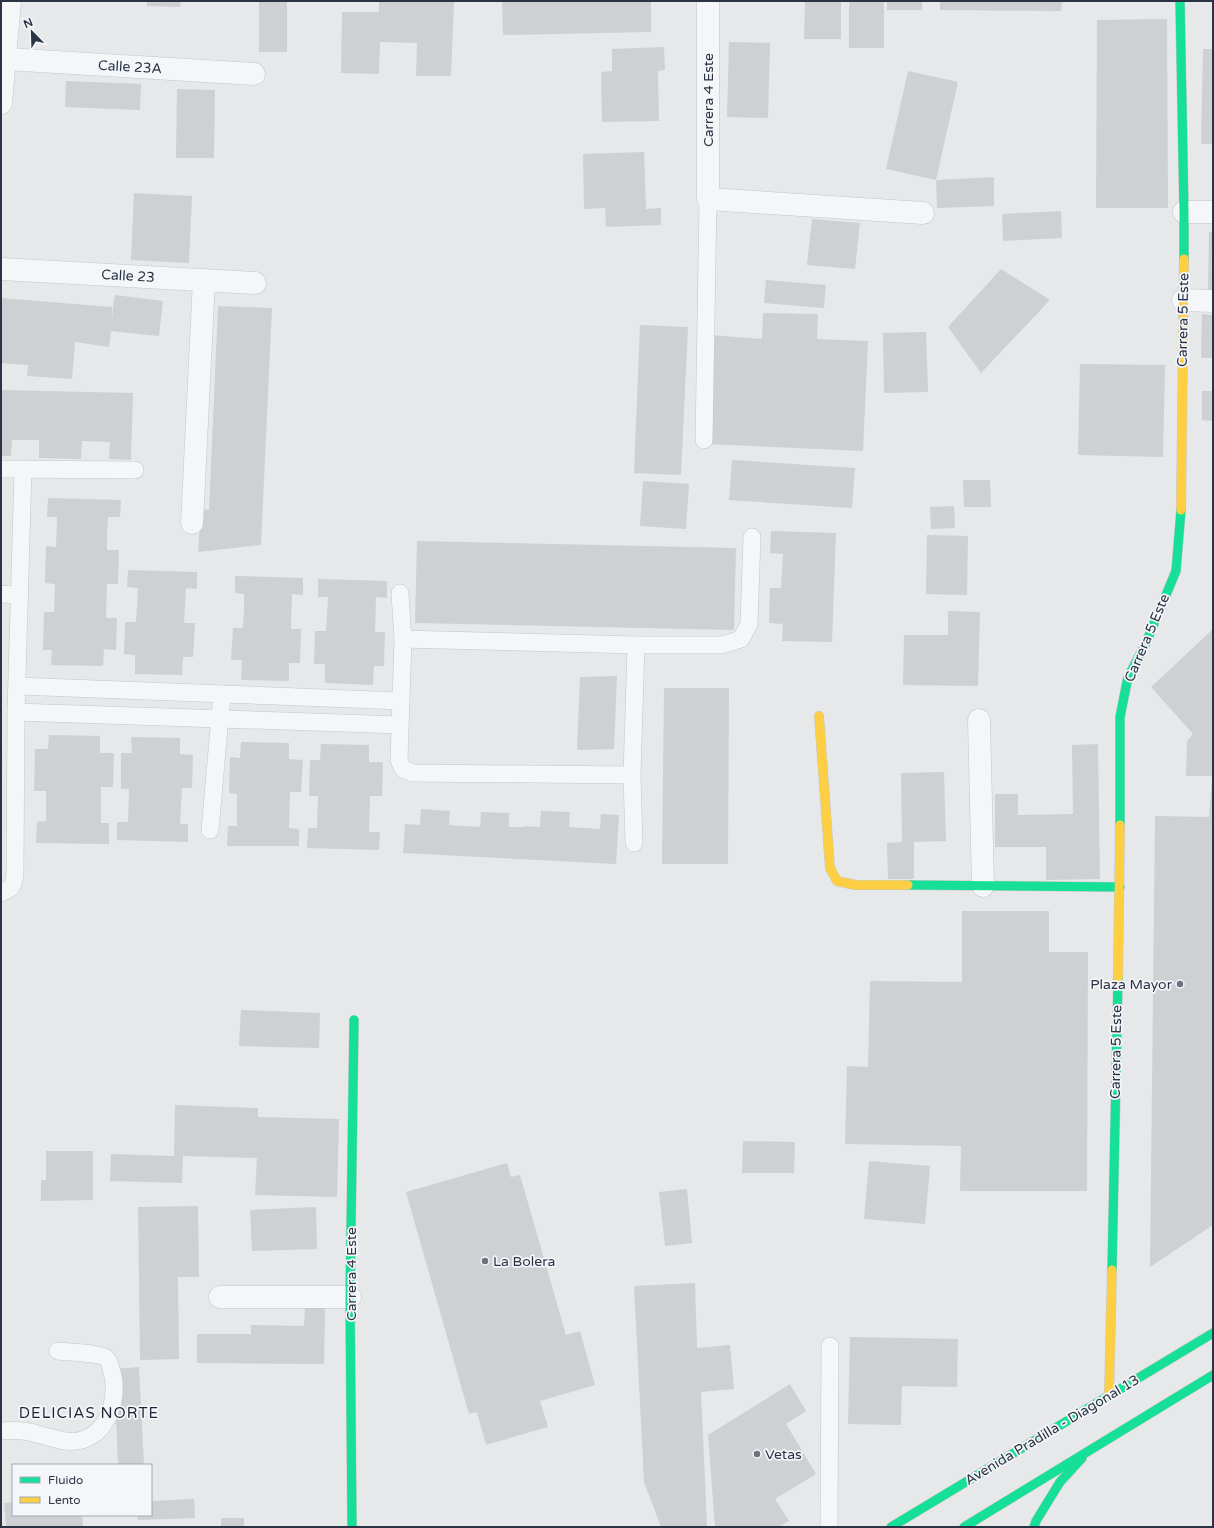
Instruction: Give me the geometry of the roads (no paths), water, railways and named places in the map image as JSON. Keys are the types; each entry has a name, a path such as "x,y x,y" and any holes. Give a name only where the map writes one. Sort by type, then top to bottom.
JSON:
{"street":[{"path":"1,104 10,1"},
{"name":"Carrera 4 Este","path":"708,1 708,199"},
{"name":"Carrera 5 Este","path":"1109,1395 1120,887 1120,718 1128,677 1145,645 1176,571 1181,518 1184,212 1180,1"},
{"name":"Calle 23A","path":"6,59 254,74"},
{"path":"708,199 923,213"},
{"path":"1184,212 1213,212"},
{"name":"Calle 23","path":"1,270 255,283"},
{"path":"192,523 204,280"},
{"path":"1183,300 1213,301"},
{"path":"819,716 830,868 837,881 855,885 1120,887"},
{"path":"979,720 983,886"},
{"name":"Carrera 4 Este","path":"352,1527 350,1297 354,1020"},
{"path":"220,1297 350,1297"},
{"name":"Avenida Pradilla - Diagonal 13","path":"891,1527 1213,1333"},
{"path":"964,1527 1213,1375"},
{"path":"1034,1527 1060,1482 1092,1448"}],"lane":[{"path":"704,440 708,199"},
{"path":"1,469 135,470"},
{"path":"1,893 13,886 14,879 8,787 18,686 24,470"},
{"path":"403,639 636,645 722,645 741,639 749,624 752,537"},
{"path":"400,593 403,639 399,760 403,769 414,773 632,775"},
{"path":"1,594 20,595"},
{"path":"634,843 632,775 636,645"},
{"path":"18,686 401,701"},
{"path":"210,830 222,694"},
{"path":"16,712 400,725"},
{"path":"829,1527 830,1346"},
{"path":"1,1431 24,1431 69,1442 88,1438 102,1426 109,1413 114,1394 113,1374 110,1364 106,1358 100,1356 58,1351"}],"place":[{"name":"Plaza Mayor","path":"1180,984"},
{"name":"La Bolera","path":"485,1261"},
{"name":"Vetas","path":"757,1454"}],"district":[{"name":"DELICIAS NORTE","path":"89,1413"}]}
